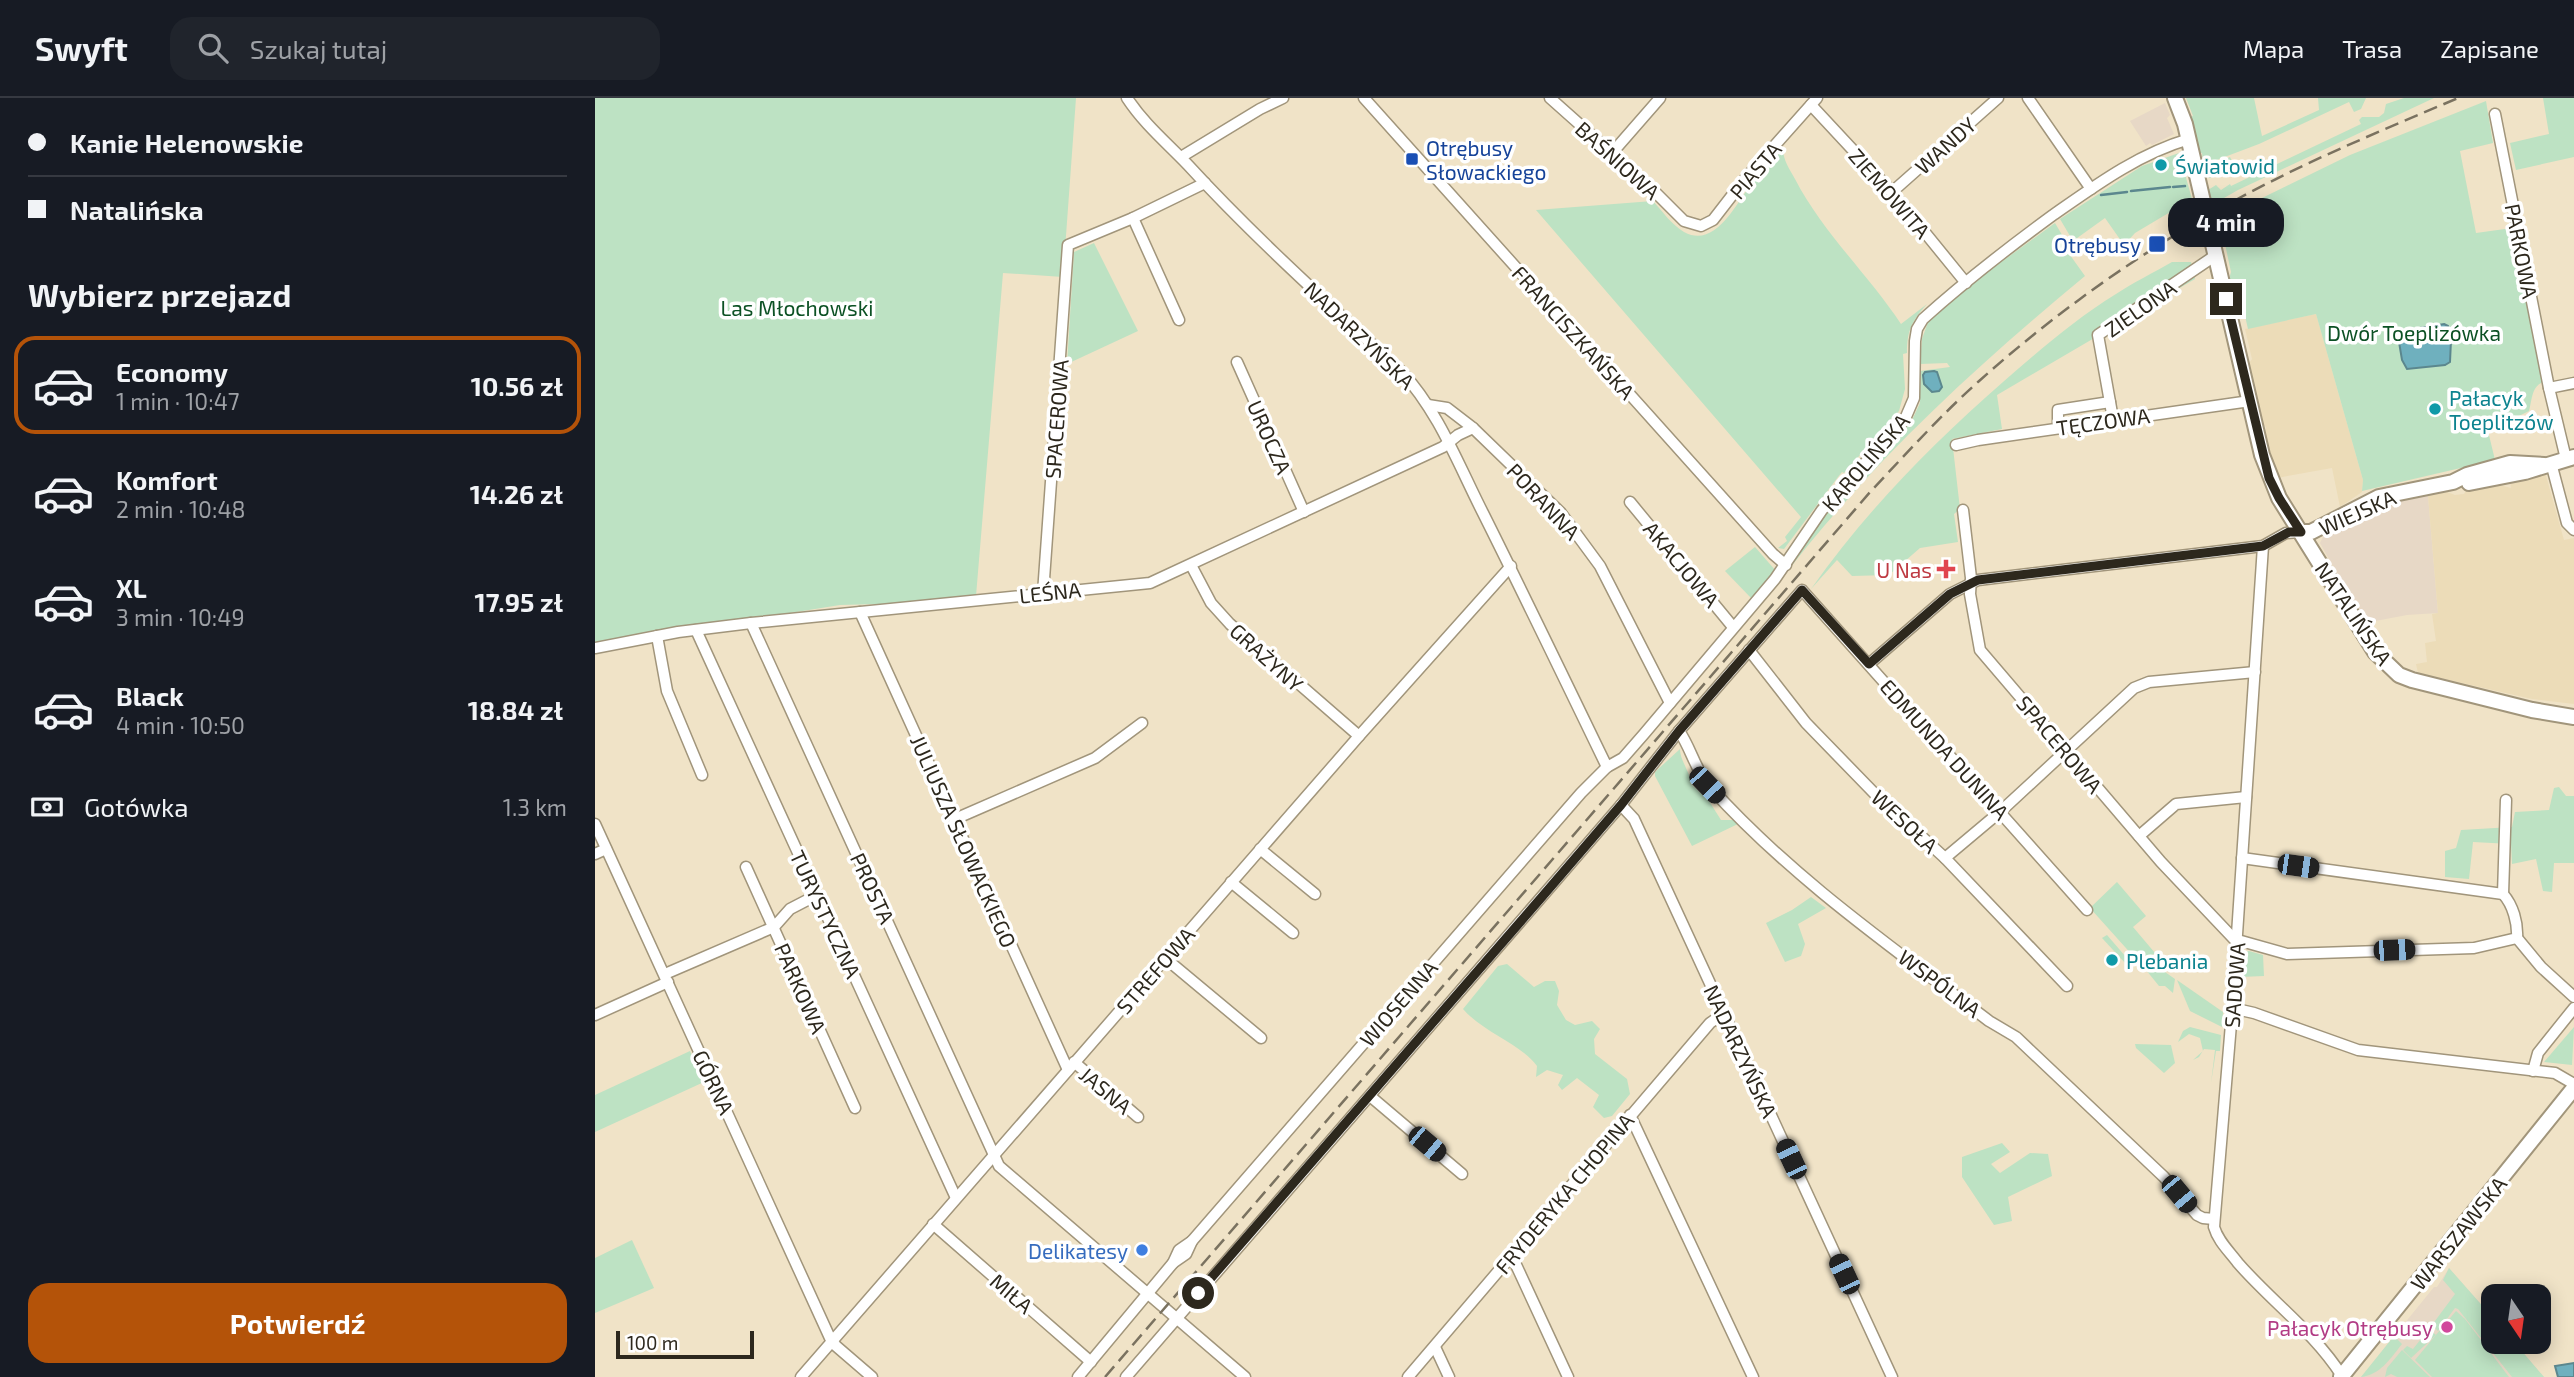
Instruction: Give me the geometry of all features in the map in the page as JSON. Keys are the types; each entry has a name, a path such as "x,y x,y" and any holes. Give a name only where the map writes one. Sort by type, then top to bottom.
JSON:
{"main road":[{"name":"NATALIŃSKA","path":"2175,98 2189,139 2269,478 2375,652 2399,676 2532,710 2574,717"},
{"name":"WIEJSKA","path":"2301,532 2311,532 2379,497 2453,482 2468,483 2525,472 2570,458"},
{"name":"WARSZAWSKA","path":"2341,1376 2574,1086"}],"street":[{"name":"NADARZYŃSKA","path":"1127,98 1139,116 1205,183 1401,371 1428,405 1450,443 1511,566 1607,767"},
{"path":"1181,157 1283,98"},
{"name":"FRANCISZKAŃSKA","path":"1364,98 1773,554 1786,565"},
{"name":"BAŚNIOWA","path":"1550,98 1686,222"},
{"path":"1612,153 1660,98"},
{"name":"WANDY","path":"1892,192 1998,98"},
{"path":"2028,98 2091,189"},
{"name":"ZIEMOWITA","path":"1814,102 1966,283"},
{"name":"PIASTA","path":"1686,222 1701,226 1713,220 1744,180 1814,102"},
{"name":"PARKOWA","path":"2495,114 2549,388 2570,458"},
{"name":"KAROLIŃSKA","path":"1607,767 1623,758 1786,565 1822,510 1907,416 1915,391 1915,341 1918,326 1925,317 2023,237 2091,189 2143,156 2189,139"},
{"path":"1179,320 1133,218 1205,183"},
{"name":"SPACEROWA","path":"1043,593 1068,245 1133,218"},
{"name":"ZIELONA","path":"2113,419 2098,335 2216,255"},
{"name":"UROCZA","path":"1237,362 1304,512"},
{"path":"2549,388 2574,383"},
{"name":"TĘCZOWA","path":"1956,445 2113,419 2250,401"},
{"path":"2058,428 2057,410 2110,402"},
{"name":"PORANNA","path":"1428,405 1447,408 1473,428 1562,513 1600,566 1670,703"},
{"name":"LEŚNA","path":"595,648 656,636 751,623 1146,584 1450,443 1458,435 1473,428"},
{"path":"2548,464 2567,523 2574,530"},
{"name":"AKACJOWA","path":"1630,502 1733,627"},
{"name":"SPACEROWA","path":"1963,510 1980,650 2139,836 2220,926 2237,941"},
{"path":"1869,664 1950,594 1970,583 1984,579 2263,546 2289,532 2301,532"},
{"name":"SADOWA","path":"2263,546 2237,941 2214,1229 2223,1244 2333,1363 2341,1376"},
{"name":"GRAŻYNY","path":"1191,565 1211,603 1230,624 1359,736"},
{"name":"STREFOWA","path":"801,1377 1231,882 1511,566"},
{"name":"EDMUNDA DUNINA","path":"1749,650 1802,590 2087,910"},
{"name":"JULIUSZA SŁOWACKIEGO","path":"860,612 1071,1066"},
{"name":"PROSTA","path":"751,623 999,1166 1245,1377"},
{"name":"TURYSTYCZNA","path":"696,630 956,1198"},
{"path":"656,636 667,691 702,775"},
{"path":"1126,1377 1621,805 1679,731 1749,650"},
{"name":"WESOŁA","path":"1749,650 1806,723 1875,794 1945,858 2067,986"},
{"path":"1945,858 2001,811 2134,688 2149,682 2255,672"},
{"path":"955,819 1095,758 1142,723"},
{"name":"WSPÓLNA","path":"1679,731 1707,785 1748,826 1840,908 2039,1056 2164,1177 2197,1215 2203,1219 2214,1219"},
{"name":"WIOSENNA","path":"1078,1377 1147,1292 1173,1263 1186,1254 1192,1241 1581,793 1607,767"},
{"path":"2139,836 2176,804 2246,797"},
{"path":"2503,894 2507,800"},
{"name":"NADARZYŃSKA","path":"1621,805 1634,819 1892,1377"},
{"name":"GÓRNA","path":"595,824 832,1341"},
{"path":"595,854 606,849"},
{"path":"1260,849 1315,894"},
{"path":"2242,858 2503,894 2509,901 2518,933 2541,967 2574,997"},
{"name":"PARKOWA","path":"746,867 855,1108"},
{"path":"1231,882 1293,933"},
{"path":"595,1016 666,978 773,927 790,909 817,895"},
{"path":"2237,941 2287,954 2474,948 2518,933"},
{"path":"1165,958 1261,1038"},
{"path":"2232,1008 2259,1014 2353,1049 2558,1074 2574,1086"},
{"path":"2533,1071 2537,1055 2574,1008"},
{"name":"FRYDERYKA CHOPINA","path":"1408,1377 1630,1115 1710,1023 1723,1014"},
{"name":"JASNA","path":"1071,1066 1138,1117"},
{"path":"1370,1096 1462,1174"},
{"path":"1630,1115 1753,1377"},
{"name":"MIŁA","path":"933,1224 1091,1362"},
{"path":"1511,1254 1568,1377"},
{"path":"832,1341 872,1377"},
{"path":"1435,1347 1449,1377"}],"shaded area":[{"path":"2165,103 2170,115 2167,118 2174,134 2146,146 2130,121"},
{"path":"2316,314 2363,480 2362,492 2340,507 2332,468 2277,478 2264,436 2266,427 2260,423 2247,366 2252,359 2245,329"},
{"path":"2545,472 2564,540 2574,538 2574,704 2532,699 2418,673 2416,664 2427,662 2425,643 2436,641 2432,614 2438,613 2428,496 2447,492 2464,494 2467,488 2492,483 2511,488 2510,482"},
{"path":"2428,496 2438,613 2407,615 2365,623 2320,543 2324,535 2381,505"},
{"name":"Pałacyk Otrębusy","path":"2449,1268 2481,1304 2481,1354 2524,1354 2544,1377 2361,1377 2434,1287 2437,1287"}],"green space":[{"name":"Las Młochowski","path":"595,98 1076,98 1063,277 1003,273 976,596 920,603 840,605 595,644"},
{"path":"2186,98 2254,98 2262,136 2319,110 2318,98 2366,98 2361,109 2354,112 2349,102 2259,144 2206,164 2203,163 2202,153 2197,154 2190,117 2193,116"},
{"path":"2404,98 2434,98 2238,190 2210,206 2206,195 2208,190 2216,185 2221,190 2230,184 2231,186 2361,124 2359,120 2362,117 2379,117 2384,113 2386,104"},
{"path":"2543,98 2574,98 2574,157 2516,170 2510,143 2549,134"},
{"name":"Dwór Toeplizówka","path":"2486,101 2493,143 2460,151 2476,233 2512,228 2543,382 2534,391 2529,411 2488,431 2495,460 2362,491 2363,480 2316,314 2248,329 2245,316 2235,312 2228,283 2231,272 2222,230 2215,232 2213,222 2350,155"},
{"path":"1783,149 1789,168 1806,199 1901,324 1927,304 1911,326 1907,353 1903,354 1905,389 1899,411 1844,473 1842,472 1784,549 1778,548 1787,541 1785,537 1801,517 1536,210 1653,201 1671,222 1684,232 1695,236 1705,235 1723,223 1750,186"},
{"path":"2179,153 2192,199 2135,233 2124,245 2105,218 2073,241 2060,219 2142,166"},
{"path":"2230,157 2234,165 2219,170 2210,178 2206,176 2207,169"},
{"path":"2055,223 2068,245 2065,248 2085,276 1923,420 1849,497 1780,581 1778,580 1832,505 1912,420 1920,403 1920,371 1950,367 1947,363 1920,364 1922,339 1928,322 1982,276"},
{"path":"1094,243 1138,331 1067,364 1074,252"},
{"path":"2172,262 2191,262 2195,279 1997,395 2002,429 1952,439 1960,509 1954,514 1958,542 1920,548 1889,575 1852,576 1837,560 1811,589 1877,506 1976,406 2086,314"},
{"path":"1755,547 1776,571 1752,599 1725,571"},
{"path":"1680,749 1691,784 1709,801 1721,820 1738,820 1740,823 1692,846 1655,776 1655,772"},
{"path":"2559,787 2566,796 2574,796 2574,863 2554,863 2552,892 2543,891 2536,859 2512,864 2511,844 2473,842 2469,879 2445,877 2445,851 2456,848 2461,830 2512,827 2515,812 2549,810 2554,788"},
{"path":"2117,882 2146,916 2133,927 2155,953 2144,961 2134,957 2090,908"},
{"path":"1811,897 1826,908 1798,924 1805,944 1801,956 1785,962 1766,923"},
{"path":"2107,935 2132,964 2126,964 2102,938"},
{"path":"2242,952 2263,955 2264,976 2241,977"},
{"path":"1507,964 1534,987 1545,981 1555,981 1559,991 1557,1005 1566,1020 1575,1025 1592,1021 1600,1029 1594,1039 1595,1054 1627,1079 1630,1094 1612,1116 1604,1118 1593,1107 1599,1095 1577,1078 1562,1090 1558,1085 1563,1075 1547,1070 1536,1077 1537,1066 1530,1058 1481,1025 1463,1009 1498,966"},
{"path":"2155,965 2175,979 2173,993 2165,986 2159,986 2146,970"},
{"path":"2177,980 2223,1012 2222,1027 2190,1011"},
{"path":"2190,1027 2221,1035 2220,1051 2216,1051 2211,1083 2215,1050 2203,1051 2200,1038 2189,1034 2178,1042 2183,1031"},
{"path":"2574,1027 2572,1065 2544,1062"},
{"path":"2135,1044 2171,1045 2175,1063 2164,1073 2136,1048"},
{"path":"690,1051 704,1082 595,1132 595,1095"},
{"path":"2002,1143 2010,1152 1991,1164 2000,1173 2030,1153 2048,1154 2052,1176 2008,1197 2012,1221 1994,1225 1962,1177 1962,1157"},
{"path":"632,1240 654,1288 595,1313 595,1258"},
{"path":"2449,1268 2481,1304 2481,1338 2455,1308 2438,1331 2432,1325 2455,1294 2443,1280"},
{"path":"2456,1311 2481,1340 2481,1354 2492,1354 2509,1377 2432,1377 2415,1360"},
{"path":"2429,1329 2436,1335 2411,1358 2403,1350 2407,1346 2413,1349"},
{"path":"2394,1336 2402,1344 2379,1370 2361,1377"},
{"path":"2402,1350 2430,1377 2397,1377 2391,1374 2385,1377 2387,1368"},
{"path":"2494,1354 2524,1354 2544,1377 2512,1377"}],"water":[{"path":"2444,324 2448,326 2451,340 2450,362 2445,365 2407,369 2402,360 2398,336 2408,330"},
{"path":"1925,372 1937,372 1942,387 1939,391 1932,392 1924,384 1923,375"},
{"path":"2574,1363 2574,1377 2558,1377 2555,1366"}],"waterway":[{"path":"2173,187 2185,186"},
{"path":"2131,191 2170,187"},
{"path":"2101,195 2127,192"}],"railway":[{"path":"1105,1377 1871,491 1964,395 2081,298 2192,224 2293,171 2458,98"}],"place":[{"name":"Otrębusy Słowackiego","path":"1412,159"},
{"name":"Światowid","path":"2161,165"},
{"name":"Otrębusy","path":"2157,244"},
{"name":"Pałacyk Toeplitzów","path":"2435,409"},
{"name":"U Nas","path":"1946,569"},
{"name":"Plebania","path":"2112,960"},
{"name":"Delikatesy","path":"1142,1250"},
{"name":"Pałacyk Otrębusy","path":"2447,1327"}],"route":[{"path":"1198,1293 1621,805 1715,688 1802,590 1869,664 1950,594 1978,580 2263,546 2289,532 2301,532 2269,478 2226,299"}]}
